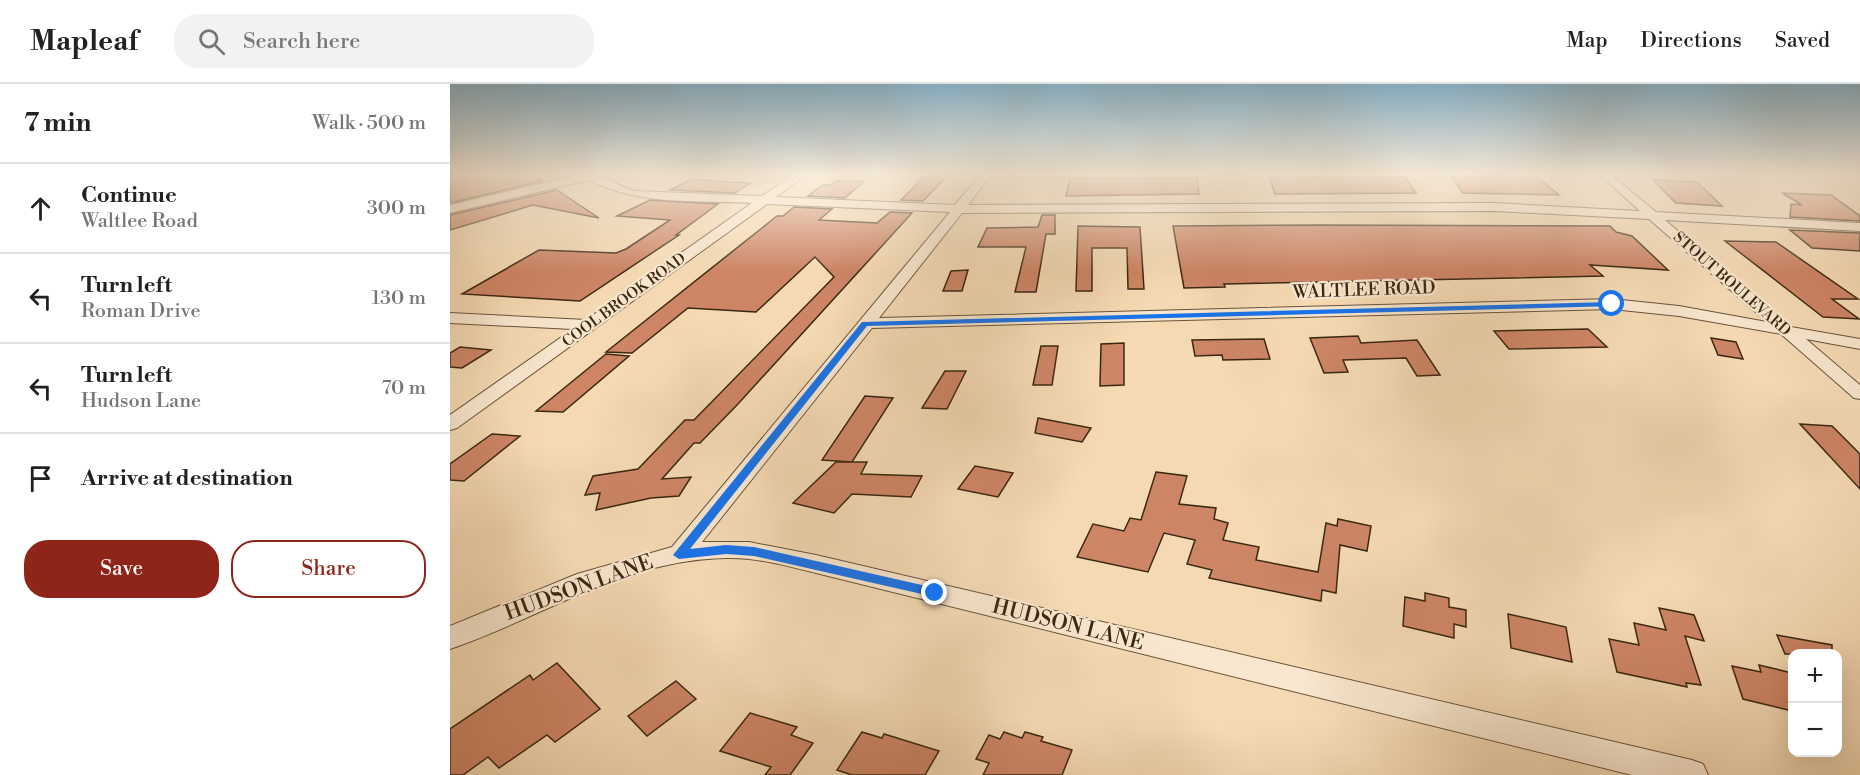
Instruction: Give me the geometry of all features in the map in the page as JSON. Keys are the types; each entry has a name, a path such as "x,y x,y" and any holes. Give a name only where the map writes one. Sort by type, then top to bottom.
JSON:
{"street":[{"name":"COOL BROOK ROAD","path":"450,424 756,206"},
{"path":"881,206 958,209 1494,207 1860,227"},
{"path":"679,555 960,206"},
{"name":"STOUT BOULEVARD","path":"1642,206 1860,394"},
{"name":"WALTLEE ROAD","path":"865,323 1571,304 1656,308 1860,344"},
{"path":"450,318 590,325"},
{"name":"HUDSON LANE","path":"450,638 529,604 652,558 726,549 754,552 816,564 1692,775"}],"building":[{"path":"487,206 529,206 450,230 450,215"},
{"path":"539,206 581,206 599,218"},
{"path":"637,206 715,206 676,235 679,235 580,301 462,294 539,250 616,253 626,249 670,220 617,216"},
{"path":"1791,206 1847,206 1860,216 1860,221 1790,217"},
{"path":"794,207 832,209 819,220 877,223 890,212 912,213 737,405 700,443 694,443 662,479 691,477 679,496 651,498 596,510 600,493 585,495 593,476 638,469 685,420 694,420 834,277 815,257 756,312 688,308 632,353 606,352 777,216 783,216"},
{"path":"1042,215 1055,215 1055,234 1046,234 1036,292 1015,292 1026,247 978,247 987,228 1038,227"},
{"path":"1078,226 1140,227 1144,289 1128,289 1127,248 1092,248 1092,291 1076,291"},
{"path":"1173,226 1610,226 1616,232 1632,236 1668,270 1590,265 1603,276 1224,284 1225,287 1184,288"},
{"path":"1790,230 1860,233 1860,251 1812,248"},
{"path":"1725,241 1776,242 1858,299 1832,299 1859,319 1823,317"},
{"path":"968,270 962,291 943,291 951,271"},
{"path":"1588,329 1607,347 1509,349 1494,331"},
{"path":"1358,336 1361,343 1417,340 1440,375 1417,376 1406,358 1343,360 1348,372 1324,373 1310,338"},
{"path":"1711,338 1736,342 1743,359 1718,355"},
{"path":"1264,339 1270,359 1223,360 1222,355 1195,356 1192,340"},
{"path":"1124,343 1124,385 1100,386 1101,344"},
{"path":"1041,346 1058,346 1052,385 1033,385"},
{"path":"460,347 491,350 462,368 450,367 450,353"},
{"path":"606,354 629,356 563,412 536,411"},
{"path":"945,371 966,371 947,409 922,408"},
{"path":"865,396 893,398 852,462 822,460"},
{"path":"1038,418 1091,428 1082,442 1035,433"},
{"path":"1800,424 1832,426 1860,454 1860,489"},
{"path":"492,434 520,436 464,481 450,480 450,464"},
{"path":"836,462 867,462 861,474 922,476 911,497 852,494 834,513 793,503"},
{"path":"975,466 1013,473 998,497 958,489"},
{"path":"1156,472 1187,476 1179,504 1216,508 1214,519 1228,523 1223,540 1259,547 1256,560 1318,572 1326,523 1337,526 1338,519 1371,526 1367,551 1340,545 1336,593 1322,590 1321,601 1209,578 1212,570 1187,564 1195,540 1164,533 1148,572 1077,557 1093,524 1124,531 1130,518 1141,520"},
{"path":"1425,593 1449,598 1449,607 1466,610 1466,627 1454,624 1454,638 1403,626 1405,597 1425,601"},
{"path":"1659,608 1694,615 1704,641 1685,636 1701,685 1686,683 1687,687 1617,672 1609,639 1639,645 1634,623 1666,630"},
{"path":"1508,614 1566,627 1572,662 1511,648"},
{"path":"1777,635 1832,645 1832,649 1788,649 1788,654 1785,654"},
{"path":"557,663 600,709 555,742 547,735 499,768 488,757 463,775 450,775 450,729 530,675 533,680"},
{"path":"1759,665 1788,672 1788,710 1743,699 1732,666 1761,672"},
{"path":"676,681 696,699 647,736 628,716"},
{"path":"750,713 797,727 791,735 813,743 790,775 765,775 771,767 720,751"},
{"path":"862,732 882,738 884,734 939,751 925,775 852,775 837,770"},
{"path":"1004,732 1022,738 1025,732 1043,737 1041,741 1072,750 1062,775 983,775 989,763 976,759 989,735 1000,739"}],"route":[{"path":"935,593 816,564 754,552 726,549 679,555 865,323 1612,304"}]}
